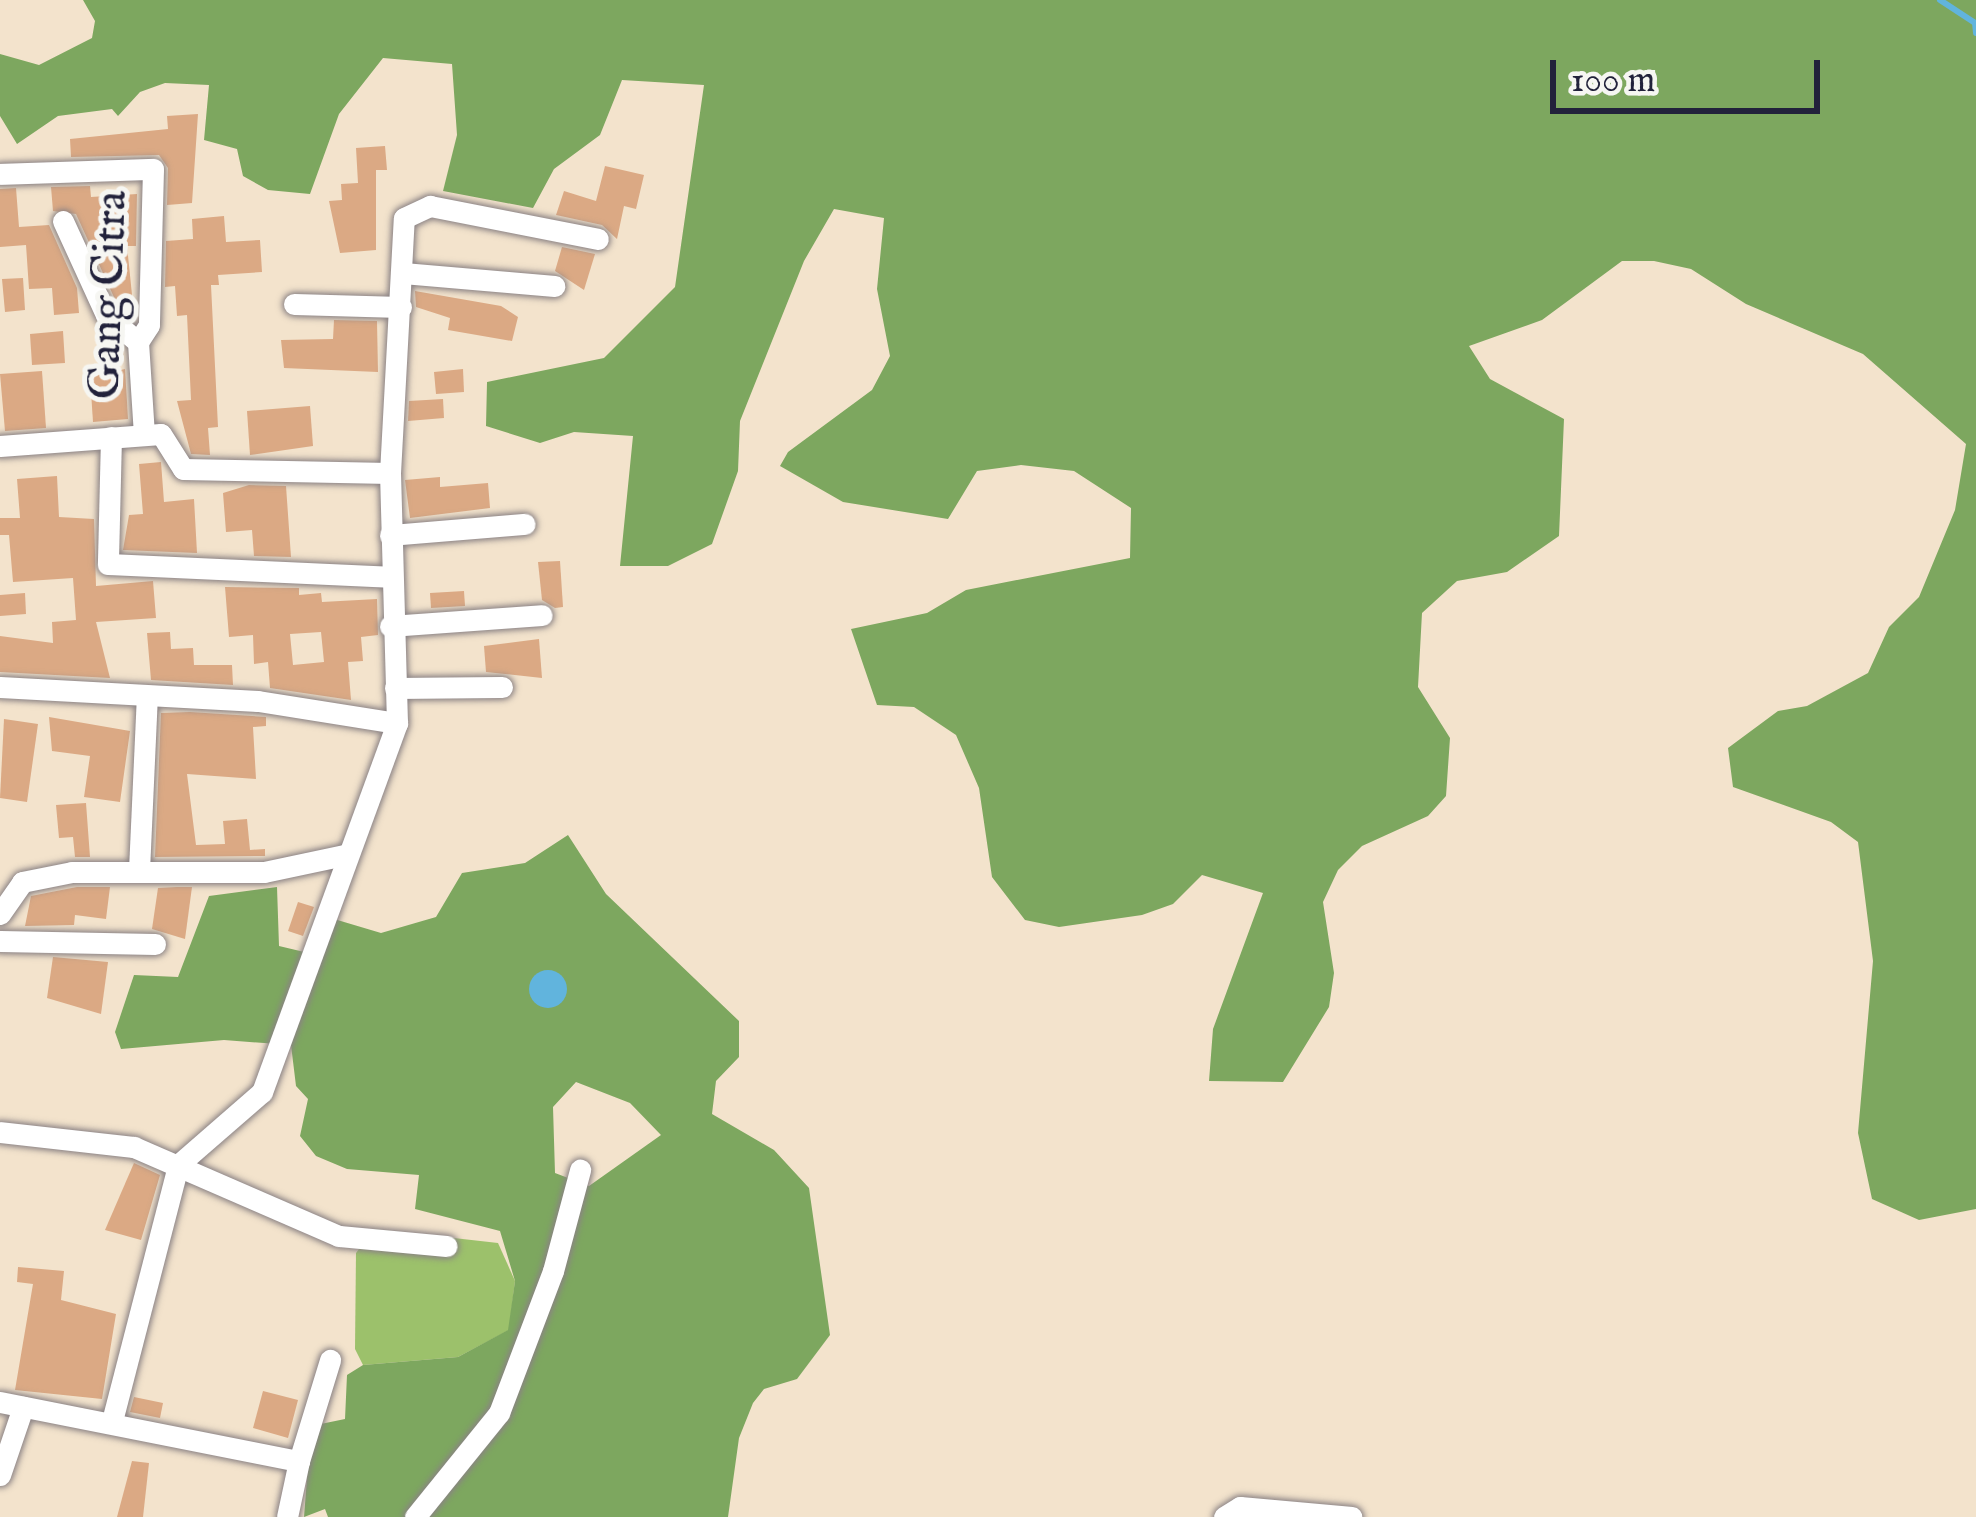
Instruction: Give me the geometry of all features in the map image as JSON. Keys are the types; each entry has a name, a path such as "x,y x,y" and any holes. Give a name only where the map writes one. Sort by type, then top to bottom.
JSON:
{"street":[{"name":"Gang Citra","path":"0,174 151,167 149,325 138,343 144,434"},
{"path":"112,1421 178,1165 262,1092 344,855 397,723 390,626 390,473 404,218 414,208 598,239"},
{"path":"63,221 106,315 138,343"},
{"path":"403,273 554,286"},
{"path":"294,304 401,307"},
{"path":"0,446 161,434 184,469 390,473"},
{"path":"111,437 108,564 390,577"},
{"path":"390,535 525,524"},
{"path":"390,626 542,614"},
{"path":"0,687 258,701 397,723"},
{"path":"395,688 502,687"},
{"path":"139,870 147,696"},
{"path":"0,914 28,879 139,870 264,872 344,855"},
{"path":"0,941 154,944"},
{"path":"0,1132 134,1147 339,1236 447,1246"},
{"path":"415,1517 499,1413 553,1271 580,1170"},
{"path":"286,1517 289,1458 330,1360"},
{"path":"0,1402 289,1458"},
{"path":"0,1475 23,1407"},
{"path":"1224,1517 1240,1507 1352,1517"}],"green space":[{"path":"83,0 1976,0 1976,1209 1919,1220 1872,1199 1858,1133 1873,961 1858,842 1831,822 1733,787 1728,748 1778,711 1807,706 1868,673 1889,627 1919,597 1955,510 1966,444 1863,354 1746,304 1691,269 1654,261 1622,261 1542,320 1469,346 1490,379 1564,419 1559,536 1507,572 1457,581 1422,613 1418,687 1450,738 1446,796 1428,816 1362,846 1338,870 1323,902 1334,973 1329,1007 1283,1082 1209,1081 1213,1029 1263,893 1202,875 1173,904 1142,915 1059,927 1025,920 992,877 979,788 956,735 914,707 877,705 851,629 927,613 966,590 1130,558 1131,508 1074,471 1021,465 977,471 948,519 843,502 780,466 788,452 872,390 890,356 877,289 884,218 834,209 804,261 740,421 738,471 712,544 668,566 620,566 633,436 574,432 540,443 486,426 487,382 604,358 675,287 704,85 622,80 600,135 554,169 533,208 443,191 457,135 452,64 383,58 339,114 310,194 268,190 243,176 237,149 204,140 209,85 165,83 140,92 118,116 112,109 58,116 17,144 0,116 0,54 39,65 92,38 95,21"},
{"path":"568,835 606,894 739,1021 739,1057 716,1081 712,1114 774,1150 809,1188 830,1335 797,1379 764,1389 753,1403 739,1438 728,1517 328,1517 325,1509 304,1517 311,1426 345,1419 347,1375 363,1365 458,1357 508,1330 515,1281 500,1231 415,1209 419,1175 347,1169 316,1156 300,1136 308,1099 296,1086 291,1045 224,1040 121,1049 115,1032 134,975 178,977 209,896 277,887 279,946 321,956 334,919 381,933 436,917 462,873 525,863","holes":["576,1082 630,1103 661,1135 589,1186 555,1173 553,1107"]},
{"path":"374,1229 498,1243 515,1281 509,1330 458,1357 363,1365 355,1349 356,1253"}],"water":[{"path":"548,970 562,975 567,989 562,1003 548,1008 534,1003 529,989 534,975"}],"building":[{"path":"198,114 192,203 167,205 168,168 159,155 71,157 70,139 168,129 167,116"},
{"path":"385,146 387,170 376,170 376,250 340,253 329,201 342,200 341,184 358,183 356,148"},
{"path":"605,166 644,175 636,209 624,206 617,239 602,225 556,215 564,191 596,201"},
{"path":"90,186 91,197 137,194 136,246 127,246 134,314 118,306 76,214 53,211 51,187"},
{"path":"16,188 19,227 49,225 77,288 79,313 54,315 52,288 29,289 26,245 0,247 0,189"},
{"path":"224,216 226,242 260,240 262,272 218,275 219,285 211,285 218,427 208,428 210,455 191,454 177,401 191,400 187,315 177,316 175,286 165,287 166,241 193,239 192,219"},
{"path":"562,247 595,254 584,290 555,271"},
{"path":"23,278 25,310 5,312 2,279"},
{"path":"415,291 501,306 518,317 512,341 448,330 450,318 416,307"},
{"path":"334,320 377,321 378,372 284,368 281,340 333,339"},
{"path":"63,331 65,363 32,365 30,334"},
{"path":"125,369 128,419 93,422 90,377"},
{"path":"463,369 464,392 436,394 434,372"},
{"path":"42,371 46,428 5,431 0,374"},
{"path":"443,399 444,418 408,421 409,401"},
{"path":"310,406 313,446 250,455 247,411"},
{"path":"161,462 164,502 194,499 197,553 123,550 129,515 143,514 139,464"},
{"path":"57,476 59,517 94,519 96,586 153,581 156,618 96,622 110,678 0,672 0,636 53,643 52,622 76,620 73,578 13,582 9,535 0,535 0,518 20,518 17,479"},
{"path":"440,477 440,487 488,483 490,508 410,518 405,480"},
{"path":"249,485 286,486 291,557 254,556 252,530 226,532 223,493"},
{"path":"560,561 563,607 555,608 542,600 538,562"},
{"path":"225,587 299,588 299,595 321,593 322,602 377,599 378,635 361,637 363,661 348,662 351,700 270,688 268,662 254,664 253,635 229,637","holes":["321,632 324,662 293,665 290,634"]},
{"path":"464,591 465,606 431,608 430,593"},
{"path":"25,593 26,614 0,616 0,595"},
{"path":"170,632 171,649 193,648 194,665 232,665 233,685 151,680 147,633"},
{"path":"539,639 542,678 486,672 484,646"},
{"path":"161,713 266,717 266,726 253,727 256,779 187,774 196,845 225,844 223,821 247,819 250,850 265,849 265,856 155,857"},
{"path":"49,717 130,731 120,802 84,797 90,756 52,751"},
{"path":"4,719 38,724 27,802 0,798"},
{"path":"86,803 90,857 75,857 73,837 59,838 56,805"},
{"path":"77,887 110,887 106,919 75,915 74,925 25,926 31,896"},
{"path":"192,887 185,939 152,929 158,888"},
{"path":"298,902 314,907 303,936 288,931"},
{"path":"53,957 108,962 101,1014 47,998"},
{"path":"134,1163 160,1175 141,1240 105,1230"},
{"path":"18,1267 64,1271 61,1300 116,1314 102,1399 15,1390 33,1284 17,1282"},
{"path":"263,1391 298,1400 288,1438 253,1428"},
{"path":"134,1397 163,1403 160,1418 130,1412"},
{"path":"132,1461 149,1463 143,1517 117,1517"}],"waterway":[{"path":"1940,0 1975,23 1976,33"}]}
